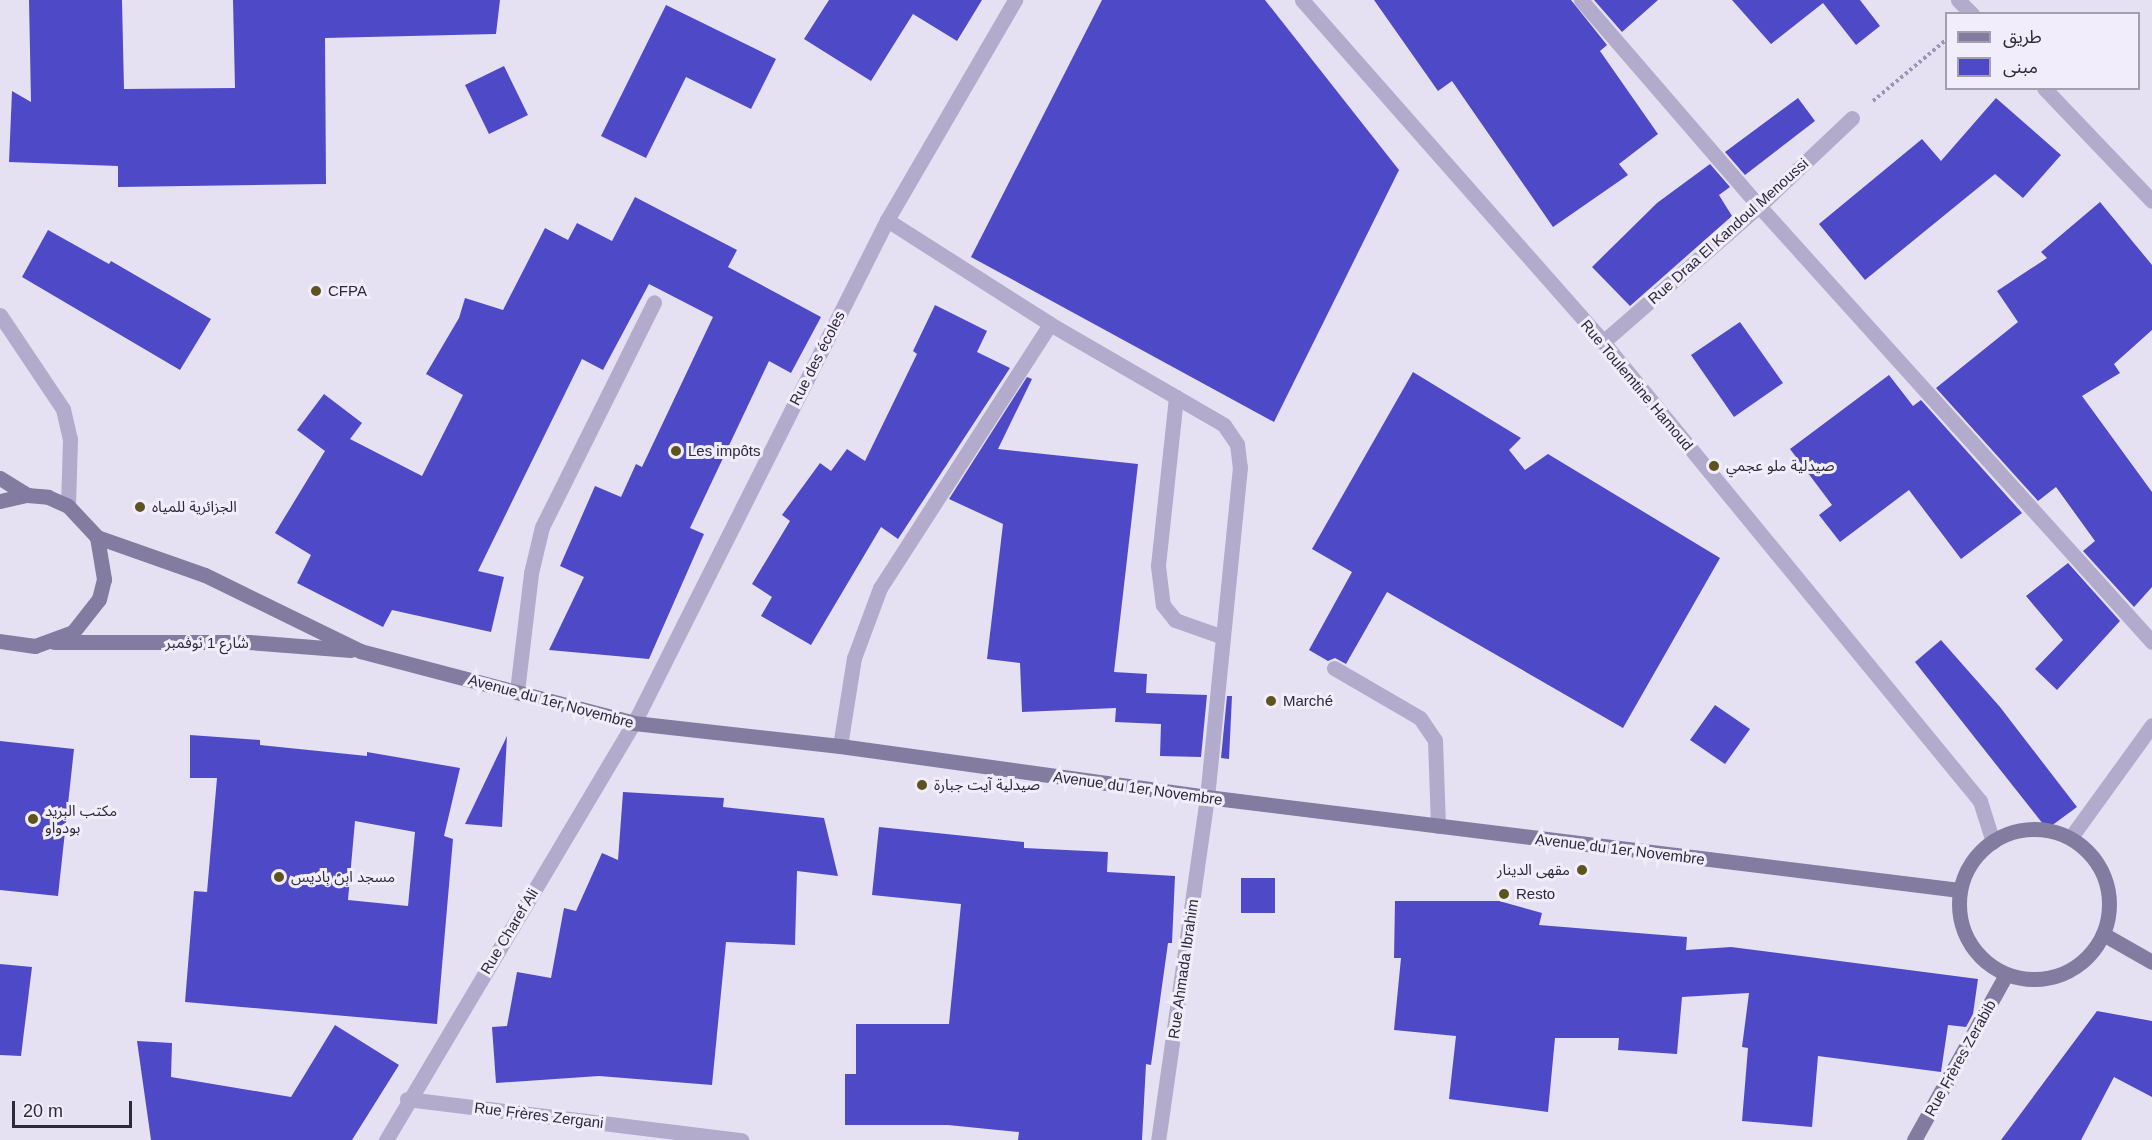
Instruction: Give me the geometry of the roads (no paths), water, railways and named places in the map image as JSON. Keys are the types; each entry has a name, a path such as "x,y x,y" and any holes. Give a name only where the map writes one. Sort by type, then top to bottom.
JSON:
{"main road":[{"path":"0,478 27,495"},
{"path":"0,501 27,495 48,497 68,506 97,537 104,579 99,599 73,632 54,642"},
{"name":"Avenue du 1er Novembre","path":"97,537 205,575 360,651 634,723 840,746 1207,798 1959,890"},
{"name":"شارع 1 نوفمبر","path":"0,641 35,646 54,642 249,642 360,651"},
{"path":"2025,829 2052,830 2070,837 2091,854 2105,877 2110,903 2103,934 2094,951 2074,969 2050,978 2023,980 2006,975 1977,955 1968,942 1959,916 1959,890 1969,866 1993,842 2025,829"},
{"path":"2103,934 2152,962"},
{"name":"Rue Frères Zerabib","path":"1914,1140 2006,975"}],"street":[{"name":"Rue des écoles","path":"634,723 887,220 1015,0"},
{"name":"Rue Toulemtine Hamoud","path":"1302,0 1603,342 1980,801 1993,842"},
{"path":"1581,0 1759,206 2152,642"},
{"path":"1958,0 1970,12"},
{"path":"2046,90 2152,201"},
{"name":"Rue Draa El Kandoul Menoussi","path":"1603,342 1759,206 1852,118"},
{"name":"Rue Ahmada Ibrahim","path":"887,220 1050,324 1224,424 1240,455 1207,798 1158,1140"},
{"path":"517,692 531,573 542,528 654,302"},
{"path":"0,315 63,409 70,448 68,506"},
{"path":"840,746 854,658 880,588 1050,324"},
{"path":"1176,397 1158,566 1164,605 1175,620 1223,637"},
{"path":"1334,668 1420,718 1435,740 1438,826"},
{"name":"Rue Charef Ali","path":"386,1140 407,1100 634,723"},
{"path":"2070,837 2152,725"},
{"name":"Rue Frères Zergani","path":"407,1100 742,1140"}],"place":[{"name":"CFPA","path":"316,291"},
{"name":"Les impôts","path":"676,451"},
{"name":"صيدلية ملو عجمي","path":"1714,466"},
{"name":"الجزائرية للمياه","path":"140,507"},
{"name":"Marché","path":"1271,701"},
{"name":"صيدلية آيت جبارة","path":"922,785"},
{"name":"مكتب البريد بودواو","path":"33,819"},
{"name":"مقهى الدينار","path":"1582,870"},
{"name":"مسجد ابن باديس","path":"279,877"},
{"name":"Resto","path":"1504,894"}]}
